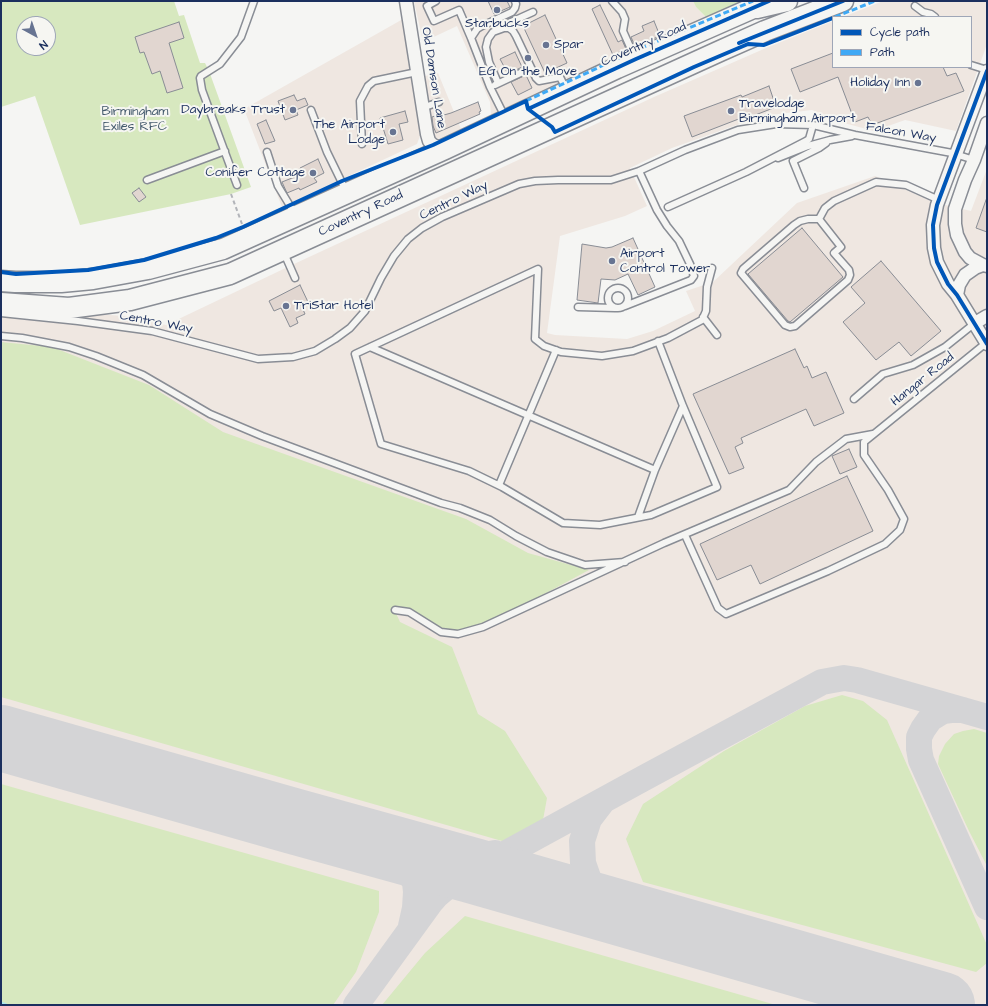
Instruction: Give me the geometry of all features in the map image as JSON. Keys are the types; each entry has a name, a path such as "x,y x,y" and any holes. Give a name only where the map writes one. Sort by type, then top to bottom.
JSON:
{"highway":[{"name":"Coventry Road","path":"1,281 61,282 93,279 148,269 223,249 445,149 636,59 769,1"},
{"path":"744,12 787,1"},
{"name":"Coventry Road","path":"1,304 69,308 130,300 230,274 720,51 765,31 843,1"}],"street":[{"name":"Old Damson Lane","path":"406,1 422,108 429,141 433,145 445,149"},
{"path":"987,71 939,200 933,225 934,248 939,267 948,284 957,295 987,343"},
{"path":"985,265 970,258 965,252 956,235 955,209 987,123"},
{"path":"957,295 959,286 966,275 975,268 985,265"},
{"path":"974,322 987,316"}],"lane":[{"path":"237,184 202,90 200,78 220,64 241,37 254,1"},
{"path":"436,1 427,6 434,21 459,10 490,87 506,119"},
{"path":"471,38 477,29 512,12 515,8 515,1"},
{"path":"612,1 622,12 625,19 623,31 636,59"},
{"path":"915,6 923,12 934,16"},
{"path":"508,28 511,22 533,12"},
{"path":"498,83 489,62 486,47 488,39 493,32 508,28 513,31 516,36 536,78 539,81 560,77 567,91"},
{"path":"972,65 987,71"},
{"path":"490,87 531,68"},
{"path":"362,144 360,101 368,86 374,81 417,72"},
{"path":"422,108 439,102"},
{"path":"311,110 327,152 347,193"},
{"name":"Falcon Way","path":"685,150 738,130 756,126 776,124 813,125 974,160"},
{"path":"767,162 780,153 806,141 809,138 813,125"},
{"path":"668,207 767,162 808,146 855,135"},
{"path":"804,188 793,160 819,148 830,140"},
{"name":"Centro Way","path":"1,313 152,331 258,359 293,357 315,351 350,328 364,310 394,256 408,239 422,228 442,217 519,184 535,181 611,180 639,171 685,150"},
{"path":"147,180 225,151"},
{"path":"267,152 278,186 291,205 296,216"},
{"path":"578,307 618,309 691,280 694,276 679,240 667,226 639,171"},
{"path":"819,219 825,208 834,201 876,182 906,185 939,200"},
{"path":"808,219 819,219 841,247 834,253 849,270 850,275 848,280 795,326 790,327 785,325 741,273 743,269 794,225 800,221 808,219"},
{"path":"282,250 295,278"},
{"path":"658,341 717,487 651,515 600,525 563,523 499,485 470,471 381,444 354,354 538,269 535,339 544,346 561,352 602,356 633,352 702,320 706,311 707,287 712,268"},
{"path":"615,308 609,304 607,298 610,291 616,288 623,289 628,294 628,301 624,306"},
{"path":"703,317 717,335"},
{"path":"854,399 883,374 913,364 945,347 974,322"},
{"path":"1,336 22,338 69,347 96,356 143,375 210,414 262,436 478,515 490,520 516,536 547,552 585,565 625,562"},
{"name":"Hangar Road","path":"874,434 987,343"},
{"path":"370,347 655,470"},
{"path":"499,485 556,350"},
{"path":"638,517 655,470 683,406"},
{"path":"685,535 718,608 726,614 828,571 885,544 900,530 904,519 888,490 864,456 864,442 874,434"},
{"path":"395,610 409,612 442,632 458,634 483,627 685,535 789,490 816,462 846,439 874,434"}],"path":[{"path":"231,194 243,227 250,224"}],"shaded area":[{"path":"414,1 693,1 696,7 706,17 576,74 491,115 490,102 457,26 423,42"},
{"path":"883,1 987,1 987,44 956,131 905,120 874,131 840,122 812,110 762,116 672,148 630,168 647,206 625,216 560,236 547,333 555,335 627,339 653,331 695,311 686,291 713,282 797,203 875,176 933,202 971,211 987,169 987,1005 1,1005 1,308 125,316 166,325 654,97 766,48 832,21 832,68 972,68 972,16 846,16"},
{"path":"403,19 415,78 420,136 417,144 282,207 244,109"},
{"path":"438,73 461,129 438,139 434,136 430,120 425,76"}],"green space":[{"name":"Birmingham Exiles RFC","path":"1,1 174,1 179,16 184,15 200,63 205,63 209,71 251,187 231,194 80,225 35,96 1,107"},
{"path":"693,1 743,1 706,17 696,7"},
{"path":"1,342 52,347 149,385 223,432 466,519 528,553 589,570 483,627 441,632 409,612 395,611 400,622 452,647 478,714 505,731 547,798 543,820 525,843 509,843 1,697"},
{"path":"842,695 863,701 887,720 987,945 987,963 976,972 643,882 626,839 643,804 724,751 805,706"},
{"path":"974,729 987,733 987,866 938,764 939,756 945,744 954,734"},
{"path":"1,784 379,891 379,912 356,972 333,1005 1,1005"},
{"path":"465,916 776,1005 382,1005 425,953"}],"building":[{"name":"Starbucks","path":"488,1 507,1 510,7 494,14"},
{"path":"600,5 618,42 622,40 626,49 613,55 592,9"},
{"path":"545,15 567,63 545,73 523,26"},
{"path":"654,21 660,36 635,46 631,37 644,31 642,26"},
{"path":"179,22 184,38 169,43 183,88 167,93 160,71 152,74 144,52 140,53 135,37"},
{"path":"515,52 522,67 508,74 500,59"},
{"name":"Holiday Inn","path":"832,53 832,68 943,68 947,76 956,73 964,91 872,125 868,117 855,122 838,77 800,92 791,69"},
{"path":"526,75 532,88 518,95 511,82"},
{"name":"Travelodge Birmingham Airport","path":"769,86 776,107 750,117 749,115 692,137 684,116 741,95 742,97"},
{"name":"Daybreaks Trust","path":"294,95 297,101 305,98 308,105 296,110 298,115 285,120 278,101"},
{"path":"478,102 481,111 479,112 480,114 436,133 433,126 432,117 443,113 444,115 451,113"},
{"name":"The Airport Lodge","path":"405,111 408,122 399,124 403,140 388,144 380,118"},
{"path":"266,120 275,141 265,144 257,124"},
{"path":"318,159 324,173 314,178 317,182 300,190 299,188 287,193 282,182 302,174 300,168"},
{"path":"139,188 146,197 139,202 132,193"},
{"path":"987,200 987,232 976,228"},
{"path":"802,228 843,277 790,322 748,274"},
{"name":"Airport Control Tower","path":"633,238 655,287 638,295 628,274 615,280 601,279 598,303 577,300 582,244 606,248"},
{"path":"881,261 941,331 911,356 899,342 876,360 843,322 865,303 851,287"},
{"name":"TriStar Hotel","path":"300,285 308,302 301,305 305,314 296,318 298,323 290,327 281,308 274,311 269,301"},
{"path":"795,349 804,368 807,366 812,378 826,372 844,413 814,426 806,409 741,438 743,443 735,447 744,468 729,474 693,394"},
{"path":"849,449 857,467 840,474 832,456"},
{"path":"847,476 873,531 760,584 751,565 717,580 700,544"}],"waterway":[{"path":"1,1003 6,1005"}],"taxiway":[{"path":"356,1005 430,903 450,884 822,682 844,678 857,680 987,717"},
{"path":"963,710 943,711 930,719 919,737 919,749 921,760 987,907"},
{"path":"602,802 589,819 582,841 583,863 590,883 613,911"},
{"path":"379,845 394,854 415,882 415,908 411,926"},
{"path":"418,855 461,859 495,853"}],"runway":[{"path":"1,738 942,1005"}],"marked path":[{"path":"526,101 632,52 753,1"},
{"path":"838,16 875,1"}],"cycle path":[{"path":"528,109 636,59 769,1"},
{"path":"739,43 843,1"},
{"path":"1,272 16,274 88,270 144,260 216,238 243,227 342,181 433,145 526,101 528,109 552,127 555,132 694,67 748,44 764,45 832,18"},
{"path":"987,71 937,205 933,225 934,248 937,262 948,284 957,295 987,344"}],"place":[{"name":"Starbucks","path":"497,10"},
{"name":"Spar","path":"546,45"},
{"name":"EG On the Move","path":"528,58"},
{"name":"Holiday Inn","path":"918,83"},
{"name":"Daybreaks Trust","path":"293,110"},
{"name":"Travelodge Birmingham Airport","path":"731,111"},
{"name":"The Airport Lodge","path":"393,132"},
{"name":"Conifer Cottage","path":"313,173"},
{"name":"Airport Control Tower","path":"612,261"},
{"name":"TriStar Hotel","path":"286,306"}]}
